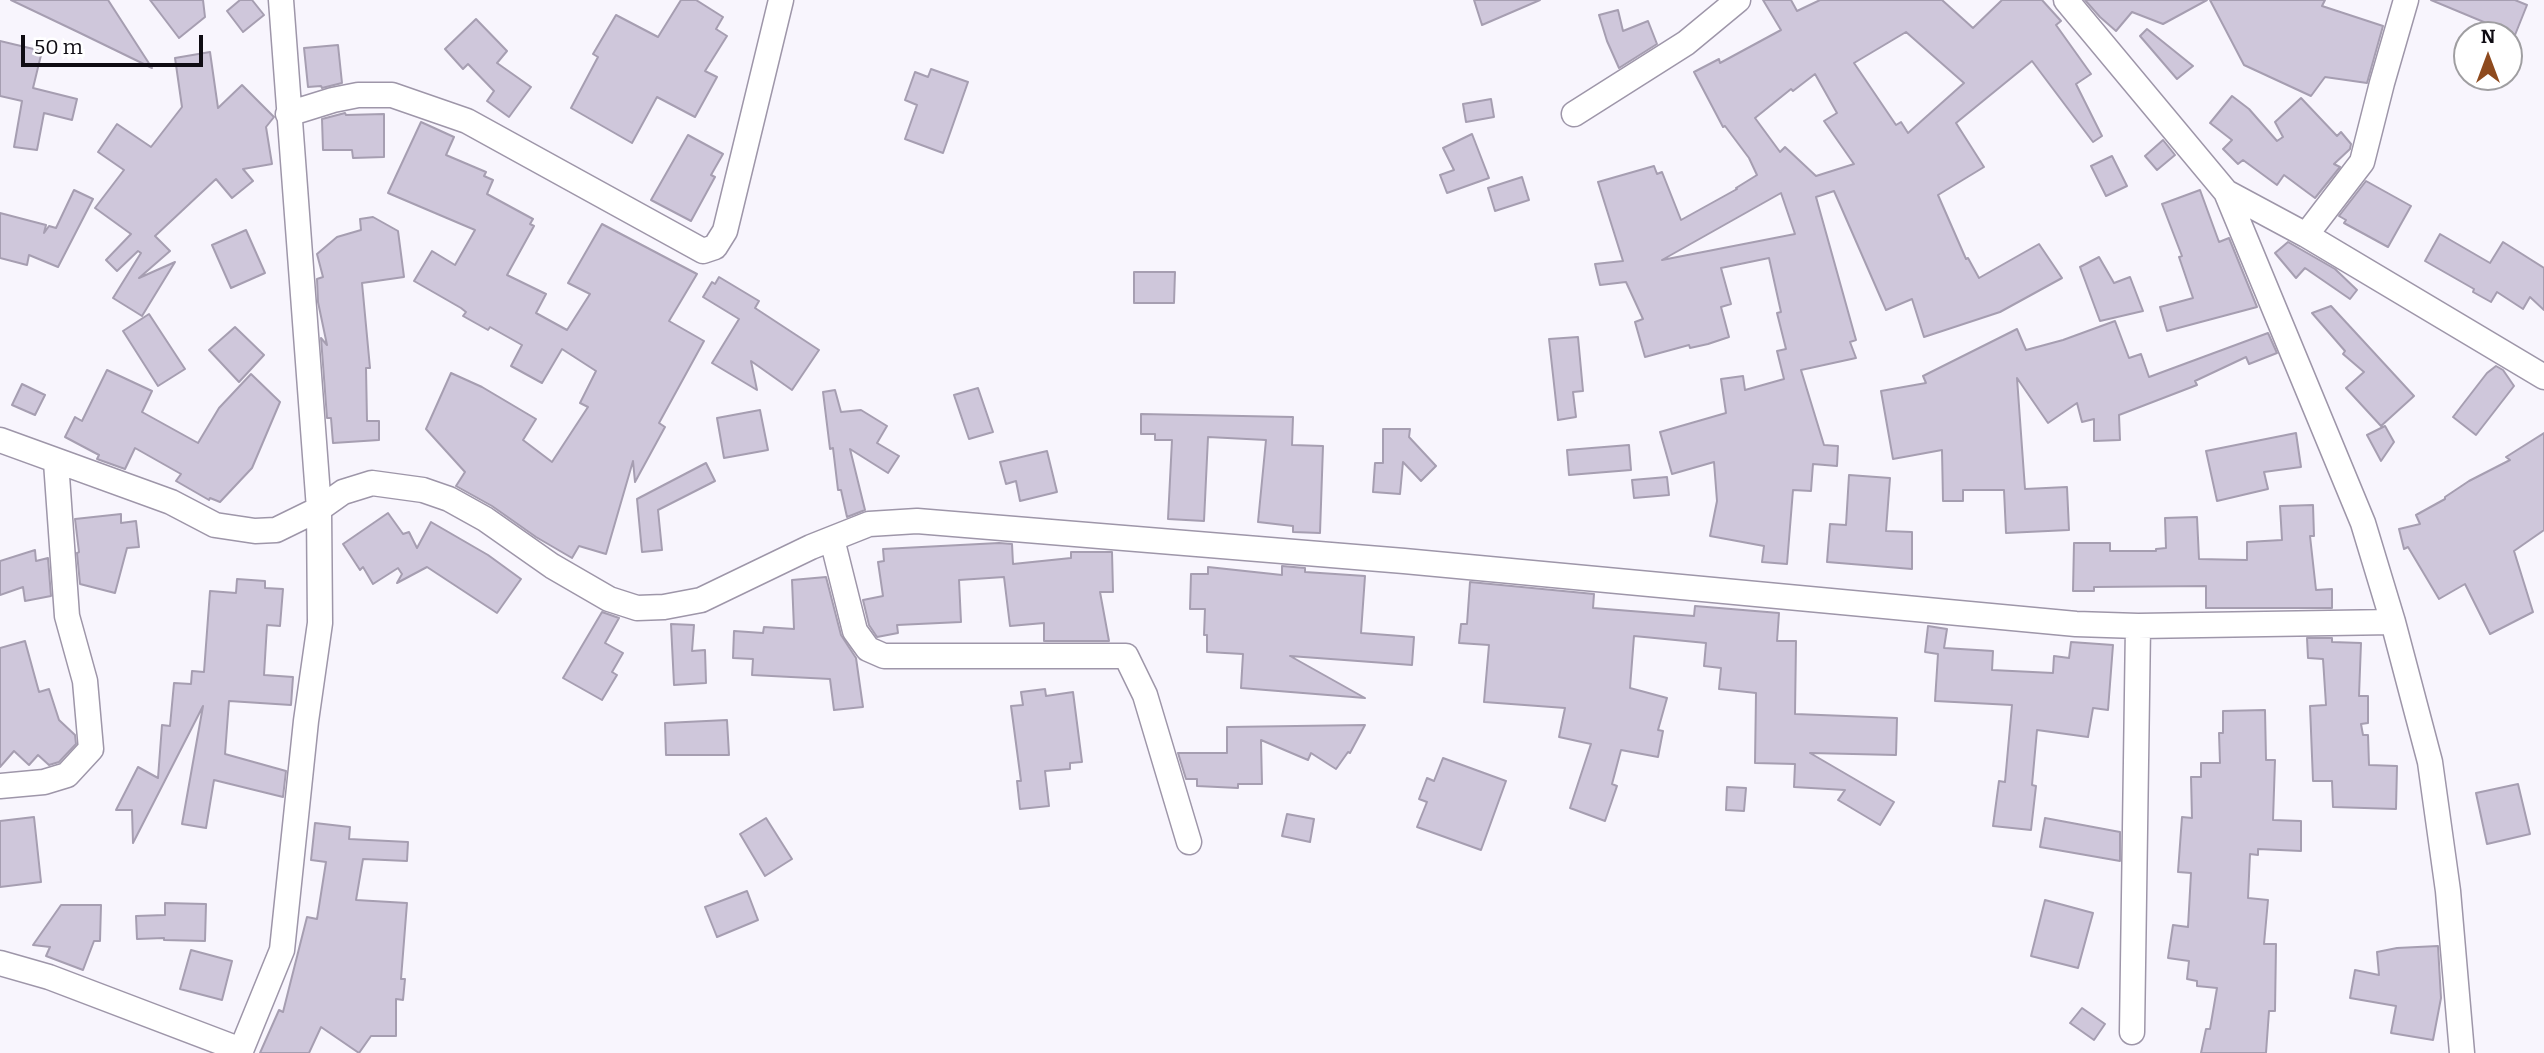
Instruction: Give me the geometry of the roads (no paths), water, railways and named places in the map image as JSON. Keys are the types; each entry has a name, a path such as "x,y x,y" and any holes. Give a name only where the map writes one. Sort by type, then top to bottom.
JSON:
{"street":[{"path":"0,962 50,977 241,1052 282,950 306,721 320,623 318,509 281,0"},
{"path":"288,114 358,95 392,95 467,121 703,250 715,247 725,231 781,0"},
{"path":"1574,114 1686,43 1738,0"},
{"path":"2066,0 2226,192 2363,523 2393,622 2430,762 2448,891 2462,1053"},
{"path":"2306,235 2362,162 2406,0"},
{"path":"2226,192 2306,235 2544,377"},
{"path":"0,440 171,502 215,526 255,531 276,530 318,509 342,492 372,483 423,489 449,499 485,519 552,566 609,598 637,608 664,607 701,600 869,524 916,521 1417,562 2076,624 2138,626 2393,622"},
{"path":"0,786 44,782 67,775 91,749 85,681 67,616 56,462"},
{"path":"832,539 855,631 868,649 884,656 1126,656 1145,695 1189,842"},
{"path":"2132,1032 2138,626"}]}
